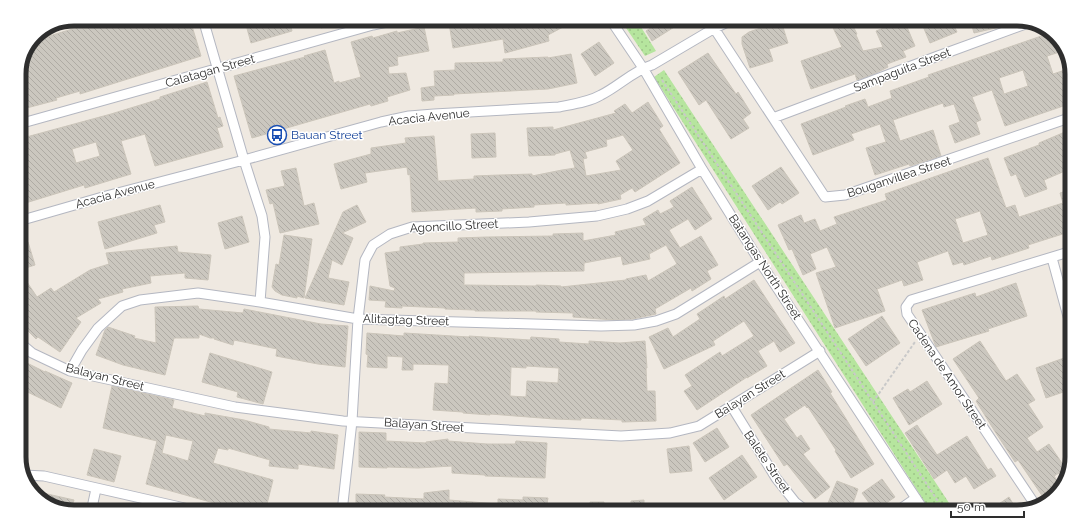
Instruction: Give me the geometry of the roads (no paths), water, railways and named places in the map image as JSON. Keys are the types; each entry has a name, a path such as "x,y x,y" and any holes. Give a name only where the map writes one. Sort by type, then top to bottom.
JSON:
{"street":[{"path":"205,26 262,216 265,237 260,302"},
{"name":"Calatagan Street","path":"26,122 369,26"},
{"name":"Batangas North Street","path":"615,26 643,68 702,169 760,262 920,505"},
{"name":"Bouganvillea Street","path":"712,26 825,197 845,195 1065,120"},
{"name":"Acacia Avenue","path":"26,219 381,122 409,116 560,107 579,103 601,95 643,68 652,65 719,26"},
{"name":"Sampaguita Street","path":"773,118 1020,26"},
{"name":"Agoncillo Street","path":"343,505 352,421 358,319 365,260 373,245 390,234 412,227 529,222 597,216 627,209 648,201 702,169"},
{"name":"Cadena de Amor Street","path":"1033,502 920,334 907,314 906,307 911,300 1065,253"},
{"path":"1052,258 1065,305"},
{"name":"Alitagtag Street","path":"70,371 82,350 98,328 122,306 140,300 198,293 358,319 601,326 634,325 656,321 676,314 760,262"},
{"name":"Balayan Street","path":"26,348 32,353 70,371 235,408 287,415 352,421 621,436 670,434 699,426 820,351"},
{"name":"Balete Street","path":"732,406 776,478 799,505"},
{"path":"30,475 44,476 170,505"},
{"path":"93,505 96,489"},
{"path":"906,505 916,498"}],"place":[{"name":"Bauan Street","path":"277,135"}]}
